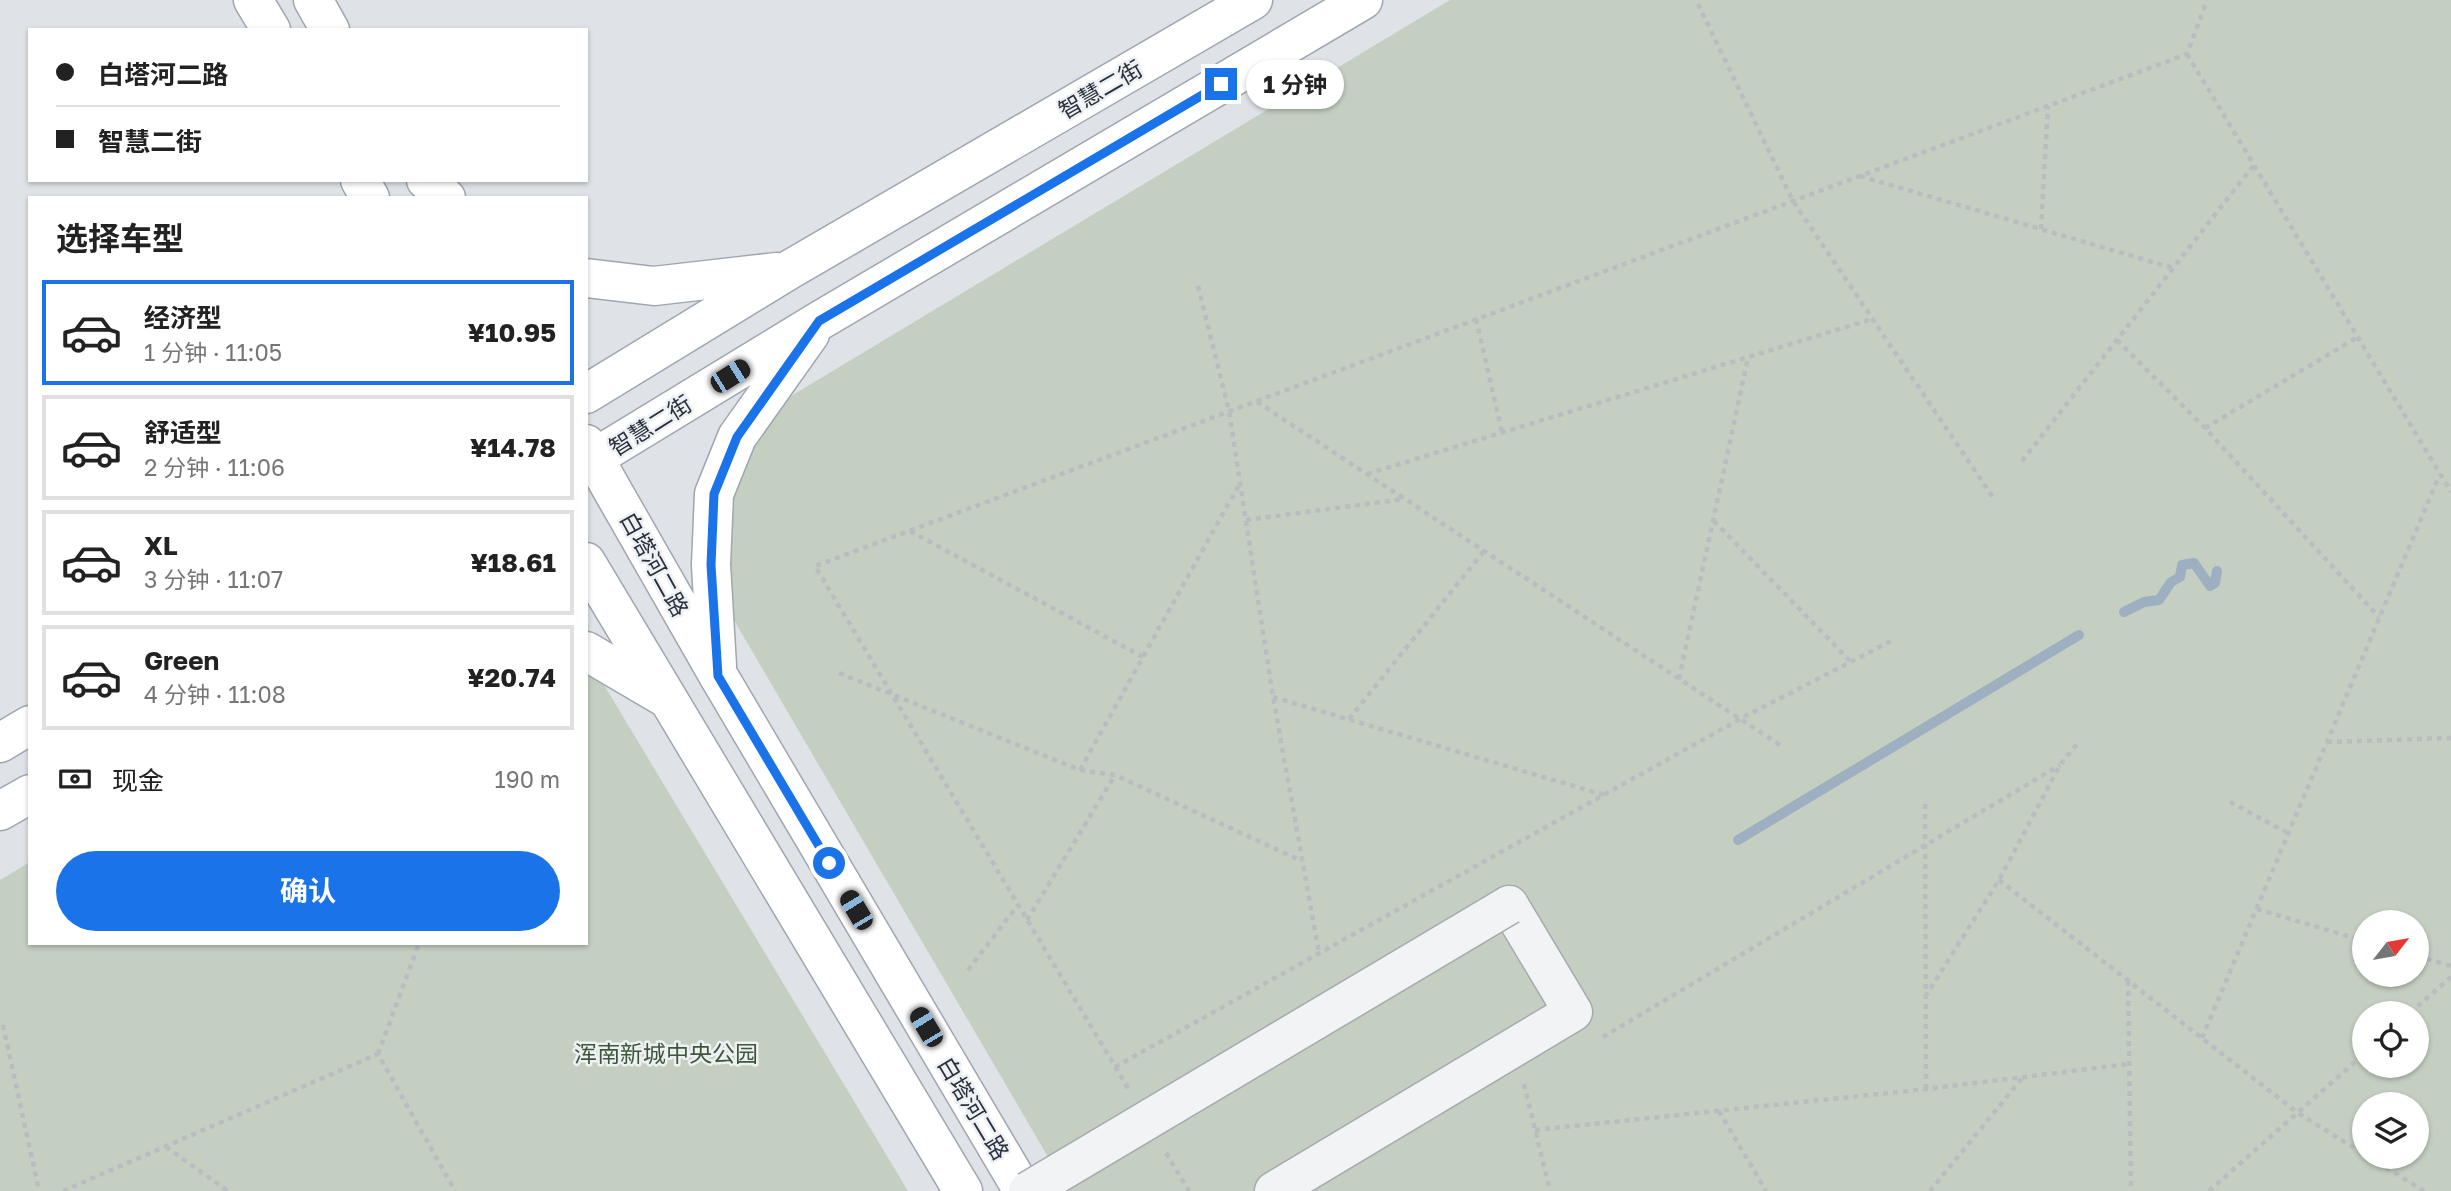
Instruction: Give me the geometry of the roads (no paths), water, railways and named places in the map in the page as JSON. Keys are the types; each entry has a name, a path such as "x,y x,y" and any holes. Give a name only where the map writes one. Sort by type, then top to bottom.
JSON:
{"main road":[{"path":"253,0 270,28"},
{"path":"313,0 329,28"},
{"name":"智慧二街","path":"588,393 789,270 1253,0"},
{"name":"智慧二街","path":"589,455 1363,0"},
{"path":"428,182 444,196"},
{"path":"588,278 653,286 789,270"},
{"path":"718,676 711,565 714,494 737,437 819,321"},
{"name":"白塔河二路","path":"589,455 1025,1191"},
{"path":"588,565 963,1191"},
{"path":"588,652 669,700"},
{"path":"0,743 28,726"},
{"path":"0,811 28,795"}],"street":[{"path":"1025,1191 1509,905 1573,1012 1275,1191"}],"waterway":[{"path":"2124,612 2144,602 2159,600 2171,582 2180,577 2182,565 2194,563 2210,586 2215,583 2217,571"},
{"path":"1738,840 2079,635"}],"park label":[{"name":"浑南新城中央公园","path":"666,1053"}]}
